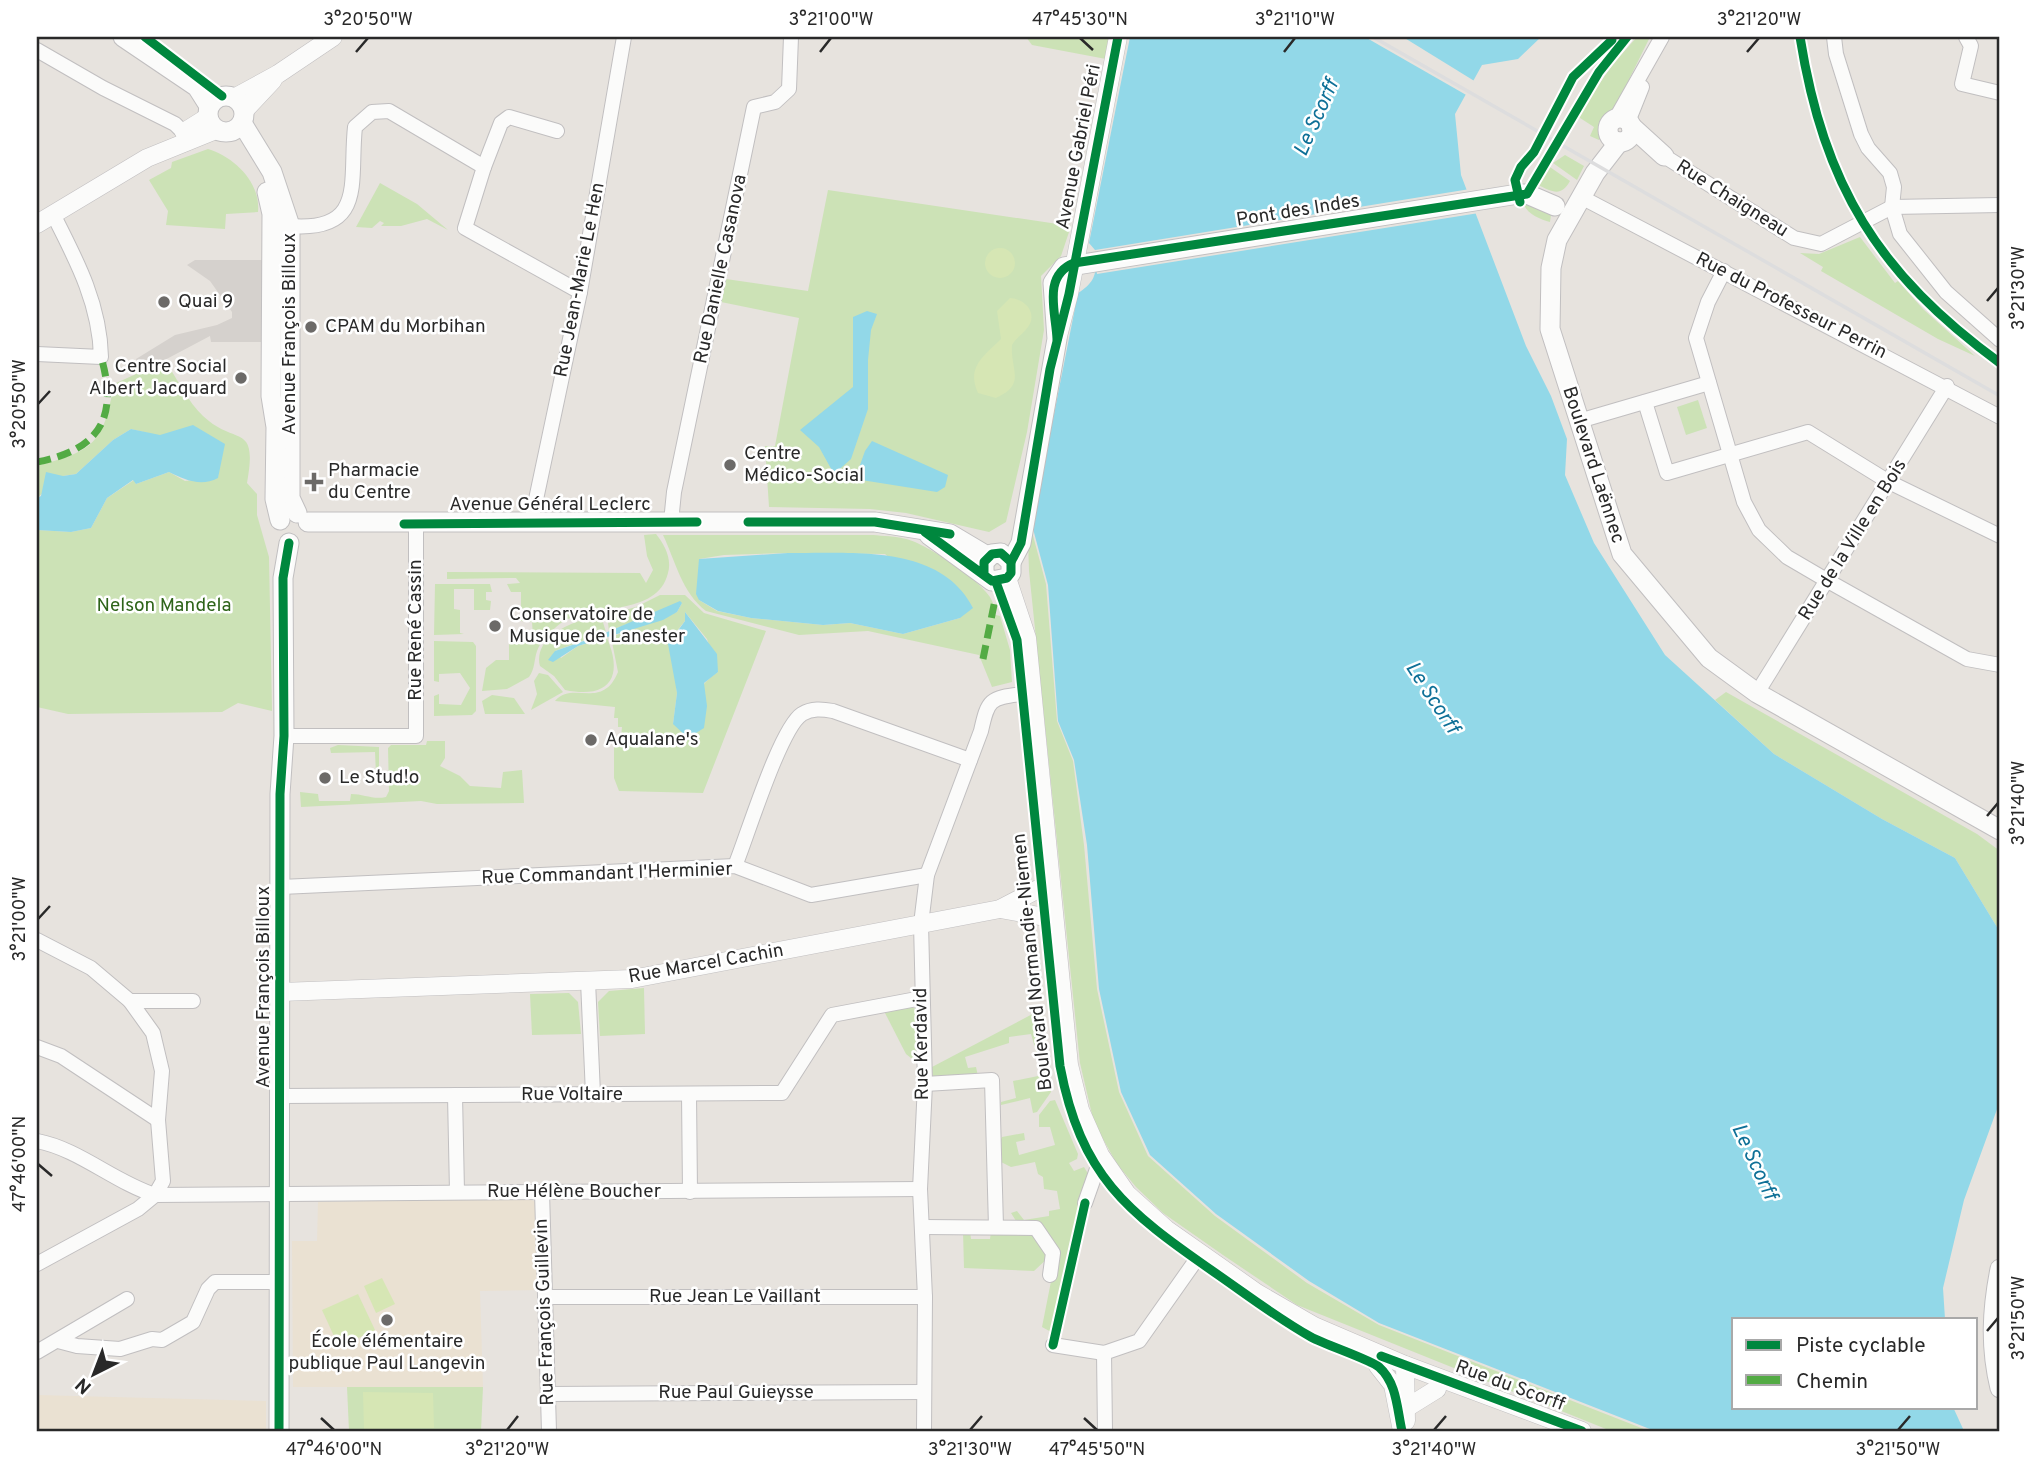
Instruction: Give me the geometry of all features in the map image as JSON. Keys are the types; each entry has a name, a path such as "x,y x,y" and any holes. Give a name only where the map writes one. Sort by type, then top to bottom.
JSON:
{"main road":[{"path":"123,37 197,87 226,114"},
{"path":"145,37 226,114"},
{"name":"Avenue François Billoux","path":"226,114 256,162 272,214 271,396 276,427 275,499 298,522"},
{"name":"Avenue François Billoux","path":"226,114 272,172 289,226 290,498 298,522"},
{"path":"1567,208 1622,130"},
{"name":"Rue Chaigneau","path":"1622,130 1664,156"},
{"name":"Pont des Indes","path":"1074,263 1521,194 1567,208"},
{"name":"Boulevard Laënnec","path":"1567,208 1551,268 1550,329 1622,554 1709,658 1757,693 2000,831"},
{"path":"272,214 289,226"},
{"name":"Avenue Gabriel Péri","path":"998,568 1018,552 1057,339 1054,283 1063,267 1074,263"},
{"name":"Avenue François Billoux","path":"279,1431 280,794 285,736 283,578 289,543 279,534 298,522"},
{"name":"Avenue Général Leclerc","path":"298,522 387,529 410,524 876,522 922,530 998,568"},
{"path":"2000,1269 1992,1320 1993,1350 2000,1388"}],"street":[{"path":"147,158 226,114 333,37"},
{"name":"Rue Jean-Marie Le Hen","path":"531,523 580,292 624,37"},
{"name":"Rue Danielle Casanova","path":"671,522 674,492 754,107 775,102 789,89 791,37"},
{"name":"Avenue Gabriel Péri","path":"1074,263 1118,37"},
{"path":"1622,130 1651,57 1662,37"},
{"path":"1834,37 1836,54 1861,134 1868,148 1890,173 1894,187 1892,207 1900,234 1920,261 1970,315 2000,340"},
{"path":"1966,37 1971,46 1962,84 2000,93"},
{"path":"37,50 103,88 175,124 184,133"},
{"path":"289,226 331,223 344,211 352,195 355,127 372,112 389,111 484,167"},
{"path":"37,224 54,216 184,133 226,114"},
{"path":"556,131 509,117 500,123 465,228 580,292"},
{"name":"Rue Chaigneau","path":"1664,156 1805,242 1821,244 1892,207 2000,205"},
{"name":"Rue du Professeur Perrin","path":"1567,208 1724,271 2000,417"},
{"path":"37,354 101,357 100,337 85,279 54,216"},
{"path":"1724,271 1708,302 1696,338 1744,502 1759,530 1787,557 1967,659 2000,665"},
{"path":"1579,421 1709,383"},
{"name":"Rue de la Ville en Bois","path":"1757,693 1947,387"},
{"path":"1644,402 1667,473 1808,432 1889,482 2000,536"},
{"name":"Rue René Cassin","path":"285,736 416,736 410,524"},
{"name":"Boulevard Normandie-Niemen","path":"998,568 1017,640 1066,1097 1077,1129 1097,1169 1121,1200 1149,1227 1311,1336 1378,1366 1427,1374"},
{"name":"Boulevard Normandie-Niemen","path":"998,568 1027,638 1069,1065 1080,1110 1092,1141 1127,1194 1166,1229 1290,1314 1406,1372"},
{"name":"Rue Kerdavid","path":"924,1431 925,1297 920,1189 925,1084 922,924 927,875 989,703 998,697 1022,694"},
{"path":"735,866 787,732 803,713 820,708 833,711 970,760"},
{"name":"Rue Commandant l'Herminier","path":"281,887 735,866 811,895 927,875"},
{"name":"Rue Marcel Cachin","path":"281,992 632,979 1000,909 1042,887"},
{"name":"Rue Marcel Cachin","path":"1000,909 1045,917"},
{"path":"37,940 91,968 130,1001 153,1033 162,1071 158,1120 163,1181 155,1195 138,1209 37,1264"},
{"path":"588,981 593,1094"},
{"name":"Rue Voltaire","path":"281,1096 782,1093 832,1015 922,998"},
{"path":"130,1001 193,1001"},
{"path":"37,1046 61,1056 158,1120"},
{"path":"925,1084 992,1080 996,1227"},
{"name":"Rue Hélène Boucher","path":"689,1094 690,1192"},
{"path":"455,1095 457,1192"},
{"path":"37,1141 69,1152 138,1189 155,1195"},
{"path":"1085,1203 1097,1169"},
{"name":"Rue Hélène Boucher","path":"155,1195 920,1189"},
{"name":"Rue François Guillevin","path":"542,1192 549,1431"},
{"path":"923,1227 1036,1228 1053,1253 1050,1275"},
{"path":"1105,1431 1104,1353 1108,1349 1139,1341 1196,1260"},
{"path":"58,1341 77,1346 120,1349 152,1339 162,1340 193,1322 199,1314 208,1289 215,1282 281,1282"},
{"name":"Rue Jean Le Vaillant","path":"545,1297 925,1297"},
{"path":"37,1352 127,1299"},
{"path":"1053,1345 1104,1353"},
{"path":"1378,1366 1392,1385 1403,1431"},
{"path":"1403,1431 1408,1407 1406,1372"},
{"name":"Rue du Scorff","path":"1406,1372 1437,1389 1556,1431"},
{"name":"Rue du Scorff","path":"1427,1374 1582,1431"},
{"path":"1408,1407 1437,1389"},
{"name":"Rue Paul Guieysse","path":"548,1394 923,1392"}],"shaded area":[{"path":"195,260 267,260 268,342 211,342 210,336 142,372 136,359 175,335 217,325 232,318 232,312 210,281 187,265"},
{"name":"École élémentaire publique Paul Langevin","path":"525,1198 534,1201 538,1207 539,1290 480,1291 483,1387 293,1387 292,1241 317,1241 318,1202"},
{"path":"37,1395 266,1401 266,1431 37,1431"}],"green space":[{"path":"1026,37 1112,37 1106,59 1032,45"},
{"path":"1637,37 1650,37 1599,140 1590,136 1594,127 1577,116 1613,64"},
{"path":"208,149 227,158 244,172 255,191 258,212 226,214 225,229 166,225 168,211 149,180 171,168 172,162"},
{"path":"1565,155 1584,166 1577,180 1553,163"},
{"path":"1547,165 1570,181 1560,191 1552,191 1538,185"},
{"path":"380,183 417,204 448,230 427,219 401,226 381,226 384,223 380,221 372,228 356,227"},
{"path":"828,190 1071,226 1061,256 1041,276 1044,330 1027,432 1006,522 989,532 906,513 870,509 769,507 765,446 775,446 799,318 721,302 726,279 808,291"},
{"path":"1523,202 1551,215 1550,222 1530,213"},
{"path":"1860,237 1895,283 1898,281 1923,309 1975,356 1938,339 1821,271 1823,267 1800,253 1819,254"},
{"path":"1000,248 1006,249 1014,257 1014,269 1006,277 1000,278 994,277 986,269 985,263 986,257 994,249"},
{"path":"1010,298 1025,304 1032,317 1028,327 1012,345 1014,382 1006,393 996,398 978,393 974,376 983,357 1001,339 997,311"},
{"name":"Nelson Mandela","path":"165,361 203,416 247,443 250,464 247,483 257,494 257,515 269,557 272,711 238,703 222,712 68,714 37,707 37,530 71,532 91,528 107,498 134,480 136,484 169,472 185,481 218,478 219,461 160,436 131,429 113,440 76,474 63,476 37,498 37,466 72,455 93,442 105,420 114,384"},
{"path":"1698,400 1707,428 1686,435 1677,407"},
{"path":"1031,528 1046,584 1057,721 1073,761 1084,845 1097,989 1119,1092 1148,1156 1215,1216 1307,1283 1379,1325 1649,1431 1611,1431 1297,1305 1163,1213 1117,1164 1094,1123 1080,1063 1029,571 1028,540"},
{"path":"656,534 667,552 669,568 661,587 651,597 622,607 574,617 561,623 541,643 529,677 507,689 482,691 486,668 496,660 509,660 509,636 533,636 532,622 521,621 521,592 511,592 507,584 520,583 516,578 447,579 447,572 640,573 646,583 653,570 647,556 644,535"},
{"path":"663,535 873,535 898,537 915,542 955,565 989,595 993,604 992,614 1000,616 1010,650 1012,682 992,687 979,655 868,631 799,635 706,611 685,586","holes":["788,553 885,554 960,618 903,634 850,623 823,625 751,618 717,611 699,600 699,559 724,555"]},
{"path":"435,584 490,584 492,592 486,592 486,600 491,601 490,610 474,610 474,589 454,589 454,609 460,610 460,633 464,634 434,635"},
{"path":"660,595 685,595 704,613 766,631 703,793 619,791 614,778 614,739 621,737 622,727 618,727 618,718 614,718 615,707 555,701 570,693 596,693 604,690 618,672 611,637 677,612 682,603 609,631 607,615 636,607","holes":["685,612 707,639 718,672 700,689 673,724 677,693 671,638 685,621"]},
{"path":"601,616 606,632 555,651 561,658 578,646 607,638 614,664 613,674 602,688 593,691 565,690 554,676 540,666 543,645 559,630"},
{"path":"434,641 473,642 476,646 476,711 472,715 434,716 434,696 439,694 439,704 461,705 470,688 460,673 439,674 439,682 434,681"},
{"path":"539,673 548,675 563,692 531,710 537,694 534,681"},
{"path":"1726,692 1977,834 2000,851 2000,932 1955,858 1882,819 1774,754 1715,700"},
{"path":"492,695 514,698 525,714 485,714 482,701"},
{"path":"427,741 445,741 445,758 440,766 460,776 470,786 501,788 503,772 522,770 524,803 437,804 421,801 301,807 300,792 318,794 319,801 350,801 351,794 386,797 389,791 388,748 391,745 426,745"},
{"path":"338,745 379,747 379,774 376,774 375,752 331,753 330,748"},
{"path":"644,988 645,1034 600,1036 598,1002 609,991"},
{"path":"569,993 578,1002 581,1034 532,1035 530,994"},
{"path":"909,1006 916,1009 919,1015 916,1062 906,1054 885,1013"},
{"path":"1042,1009 1051,1092 1037,1112 1033,1113 1030,1098 1001,1105 1001,1102 1016,1098 1013,1081 1043,1075 1031,1034 1009,1037 1009,1043 965,1057 968,1068 976,1067 978,1076 933,1079 932,1067"},
{"path":"1055,1100 1078,1154 1077,1159 1069,1163 1074,1171 1084,1167 1090,1177 1080,1203 1053,1333 1042,1327 1057,1251 1018,1224 1011,1213 1017,1211 1024,1220 1049,1216 1049,1211 1060,1209 1057,1191 1044,1189 1043,1177 1038,1174 1035,1162 1011,1167 1001,1162 999,1143 1002,1137 1024,1133 1025,1140 1016,1142 1019,1155 1055,1145 1050,1127 1039,1127 1039,1115 1050,1101"},
{"path":"963,1231 970,1231 971,1239 990,1239 991,1232 1035,1233 1050,1256 1034,1271 964,1268"},
{"path":"382,1278 395,1304 376,1313 364,1286"},
{"path":"358,1294 375,1330 339,1347 322,1310"},
{"path":"347,1387 483,1387 481,1431 349,1431"},
{"path":"363,1392 433,1393 434,1428 364,1429"}],"water":[{"name":"Le Scorff","path":"1130,37 1541,37 1518,59 1482,65 1455,114 1461,175 1526,346 1551,396 1567,439 1565,475 1594,543 1665,655 1774,754 1882,819 1955,858 2000,932 2000,1101 1964,1200 1943,1288 1945,1318 1732,1318 1732,1408 1953,1408 1964,1431 1655,1431 1379,1323 1309,1281 1216,1214 1150,1155 1121,1092 1099,989 1087,845 1074,760 1058,721 1048,585 1032,525 1078,293 1089,284 1096,270 1095,250 1089,243"},
{"path":"867,311 877,314 871,330 868,360 868,409 851,459 834,474 819,447 800,430 853,387 853,317"},
{"path":"193,425 225,444 218,478 199,482 169,472 136,484 133,480 107,498 91,528 71,532 37,530 37,498 41,496 46,472 63,476 76,474 113,440 131,429 160,435"},
{"path":"872,441 948,475 945,487 937,492 855,479 865,451"},
{"path":"788,553 865,554 916,562 939,572 958,587 973,608 960,618 903,634 850,623 823,625 751,618 718,611 699,600 696,594 699,559"},
{"path":"680,601 682,603 677,612 663,620 578,646 553,662 548,660 555,651"},
{"path":"685,612 717,654 718,672 704,683 707,706 704,728 688,738 673,724 677,693 668,644 685,621"}],"pier":[{"path":"1365,37 1403,37 1476,82 1468,96"},
{"path":"1470,189 1479,213 1097,274 1095,250"}],"railway":[{"path":"1373,37 2000,396"}],"marked path":[{"path":"37,462 76,449 89,440 99,428 105,414 107,397 101,357"},
{"path":"983,659 995,600"}],"cycle path":[{"path":"145,37 222,96"},
{"path":"1011,562 1021,543 1050,369 1069,294 1118,37"},
{"path":"1057,339 1054,286 1064,269 1074,263 1527,194 1599,72 1627,37"},
{"path":"1800,37 1810,90 1824,138 1863,223 1889,260 1921,295 1957,330 2000,363"},
{"path":"1520,202 1515,180 1521,167 1534,152 1573,77 1612,40"},
{"path":"404,524 697,522"},
{"path":"748,522 875,522 950,534"},
{"path":"925,532 992,581 1007,578 1011,573 1011,562 1001,553 992,554 984,562 984,573"},
{"path":"279,1431 280,794 284,736 283,578 289,543"},
{"path":"996,582 1017,640 1060,1066 1069,1104 1081,1136 1112,1187 1156,1230 1298,1330 1379,1367 1393,1388 1402,1431"},
{"path":"1053,1345 1085,1203"},
{"path":"1381,1356 1582,1431"}],"place":[{"name":"Quai 9","path":"164,302"},
{"name":"CPAM du Morbihan","path":"311,327"},
{"name":"Centre Social Albert Jacquard","path":"241,378"},
{"name":"Centre Médico-Social","path":"730,465"},
{"name":"Pharmacie du Centre","path":"314,482"},
{"name":"Conservatoire de Musique de Lanester","path":"495,626"},
{"name":"Aqualane's","path":"591,740"},
{"name":"Le Stud!o","path":"325,778"},
{"name":"École élémentaire publique Paul Langevin","path":"387,1320"}]}
